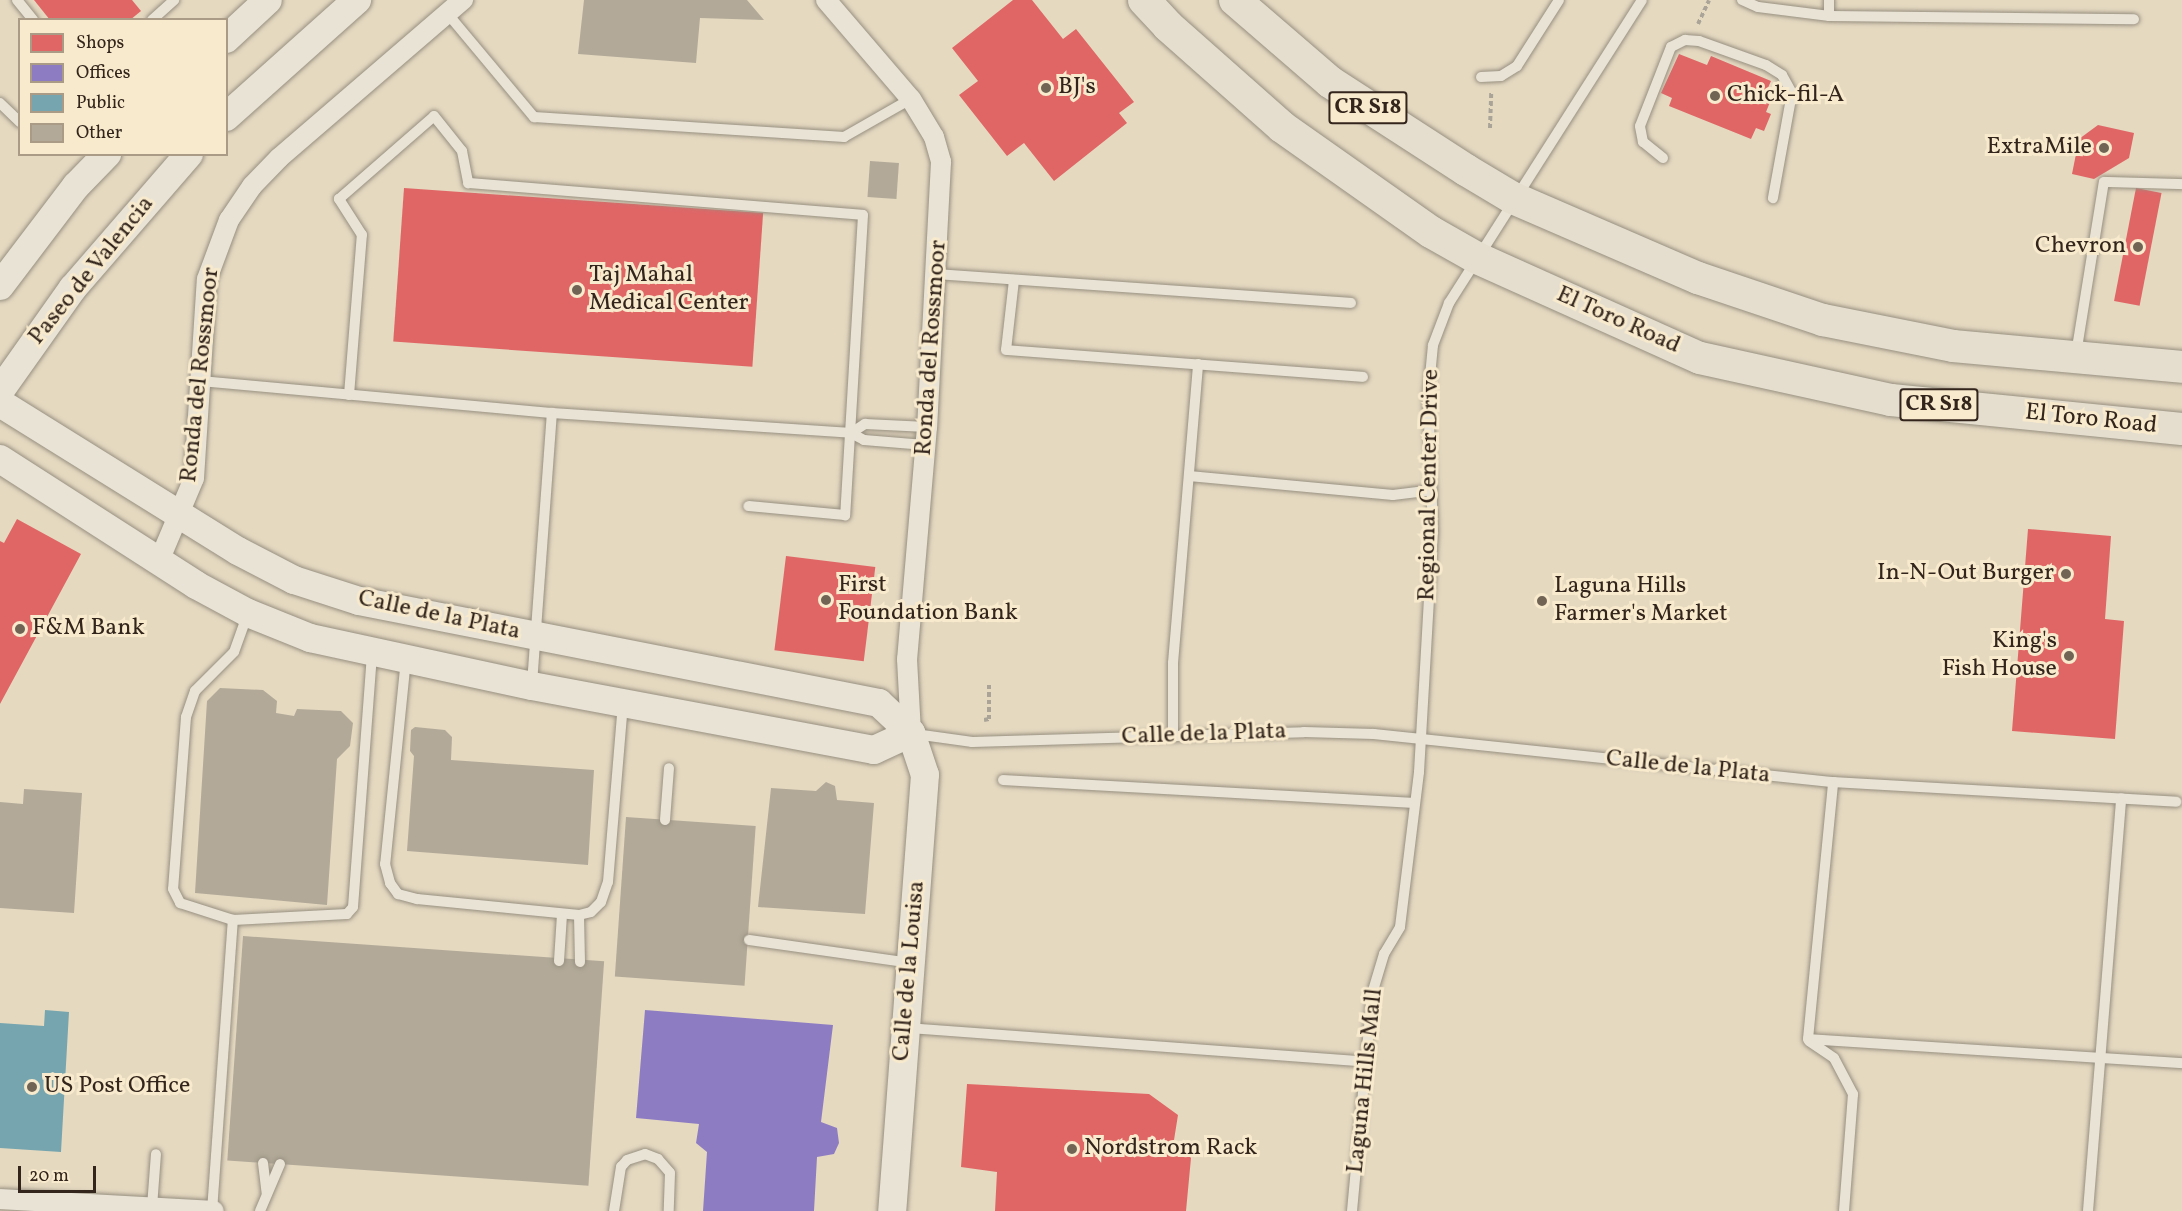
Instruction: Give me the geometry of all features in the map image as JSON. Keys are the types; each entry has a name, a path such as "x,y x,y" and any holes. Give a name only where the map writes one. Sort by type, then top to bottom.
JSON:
{"main road":[{"name":"El Toro Road","path":"1144,0 1168,27 1282,127 1431,232 1477,258 1700,357 1891,400 2182,429"},
{"name":"CR S18","path":"1235,0 1330,82 1408,135 1513,198 1698,278 1823,320 1953,345 2075,359 2182,367"}],"street":[{"path":"228,37 268,0"},
{"path":"228,115 357,0"},
{"name":"Ronda del Rossmoor","path":"159,561 180,517 194,478 207,279 229,220 252,186 279,158 463,0"},
{"name":"Ronda del Rossmoor","path":"826,0 911,99 933,137 941,162 937,274 908,659 911,733"},
{"path":"0,286 76,186 105,156"},
{"name":"Paseo de Valencia","path":"0,392 73,288 187,156"},
{"name":"Calle de la Plata","path":"0,403 180,517 294,580 359,601 878,702 911,733 874,750 623,700 532,686 310,638 248,613 159,561 0,459"},
{"name":"Calle de la Louisa","path":"892,1211 925,783 911,733"},
{"path":"0,1199 212,1211"}],"lane":[{"path":"17,0 31,18"},
{"path":"154,18 174,0"},
{"path":"1486,77 1500,76 1517,66 1559,0"},
{"name":"Regional Center Drive","path":"1422,742 1432,490 1428,398 1433,345 1445,309 1602,58 1642,0"},
{"path":"1742,0 1758,7 1829,16 2134,19"},
{"path":"1829,0 1829,16"},
{"path":"447,13 534,117 844,137 911,99"},
{"path":"1663,158 1643,142 1640,126 1671,47 1685,40 1699,41 1766,65 1782,75 1792,93 1773,198"},
{"path":"0,103 18,120"},
{"path":"349,394 362,235 339,198 434,116 462,151 468,183 863,215 845,515 748,506"},
{"path":"2075,359 2104,182 2182,184"},
{"path":"937,274 1351,303"},
{"path":"1014,280 1006,350 1363,377"},
{"path":"1173,736 1173,663 1198,364"},
{"path":"200,381 552,412 850,433 864,440 926,436"},
{"path":"532,686 552,412"},
{"path":"850,433 865,424 926,436"},
{"path":"1189,476 1392,495 1432,490"},
{"path":"248,613 234,652 195,691 186,717 173,889 180,903 233,920 346,914 353,907 372,653"},
{"path":"406,658 385,864 390,883 398,894 417,899 562,914 579,915 591,912 601,902 608,882 623,700"},
{"name":"Calle de la Plata","path":"911,733 972,742 1304,732 1374,734 1422,742 1833,782 2176,802"},
{"name":"Laguna Hills Mall","path":"1352,1211 1372,994 1384,954 1400,927 1422,742"},
{"path":"664,820 669,768"},
{"path":"1004,780 1414,803"},
{"path":"1808,1040 1833,782"},
{"path":"2088,1211 2121,798"},
{"path":"559,961 562,914"},
{"path":"579,915 580,962"},
{"path":"212,1211 233,920"},
{"path":"749,940 910,963"},
{"path":"905,1028 1366,1062"},
{"path":"1808,1040 2182,1063"},
{"path":"1808,1040 1834,1058 1853,1094 1844,1211"},
{"path":"152,1207 156,1154"},
{"path":"614,1211 621,1167 627,1160 645,1154 658,1159 670,1173 669,1211"},
{"path":"263,1163 267,1195"},
{"path":"260,1211 280,1164"}],"path":[{"path":"1486,77 1490,128"},
{"path":"984,720 988,718 989,683"}],"building: Shops":[{"path":"34,0 132,0 141,11 132,18 48,18"},
{"name":"BJ's","path":"1013,0 1032,0 1063,39 1076,29 1134,102 1119,113 1127,123 1054,181 1024,143 1007,156 959,95 978,81 952,48"},
{"name":"Chick-fil-A","path":"1679,54 1707,65 1711,56 1771,81 1763,99 1770,102 1766,112 1771,114 1764,131 1756,128 1751,139 1669,106 1672,98 1661,93"},
{"name":"ExtraMile","path":"2098,125 2134,133 2129,158 2094,179 2072,174 2079,139"},
{"name":"Taj Mahal Medical Center","path":"404,188 763,213 752,367 393,342"},
{"name":"Chevron","path":"2136,188 2162,193 2140,306 2114,301"},
{"name":"F&M Bank","path":"17,519 81,554 0,704 0,541 4,543"},
{"name":"King's Fish House","path":"2028,529 2111,536 2105,619 2124,621 2115,739 2012,731"},
{"name":"First Foundation Bank","path":"786,556 875,567 864,661 774,650"},
{"name":"Nordstrom Rack","path":"967,1084 1149,1094 1178,1115 1174,1140 1191,1158 1186,1211 995,1211 997,1172 961,1167"}],"building: Offices":[{"path":"645,1010 833,1025 821,1122 837,1128 839,1143 834,1154 817,1157 814,1211 703,1211 707,1152 696,1143 699,1124 636,1118"}],"building: Public":[{"name":"US Post Office","path":"45,1010 69,1012 61,1152 0,1148 0,1023 44,1026"}],"building: Other":[{"path":"584,0 747,0 764,20 700,18 696,63 578,54"},
{"path":"870,161 899,163 896,199 867,197"},
{"path":"220,688 263,690 277,701 276,713 294,716 297,709 341,711 353,723 350,746 337,759 327,905 195,893 207,701"},
{"path":"415,727 445,730 452,737 451,760 594,770 588,865 407,851 414,756 410,751 411,730"},
{"path":"826,782 835,786 837,800 874,803 865,914 758,907 771,788 816,791"},
{"path":"24,789 82,793 74,913 0,908 0,802 23,804"},
{"path":"626,817 756,826 745,986 615,977"},
{"path":"243,936 604,961 588,1186 227,1160"}],"place":[{"name":"BJ's","path":"1046,88"},
{"name":"Chick-fil-A","path":"1715,96"},
{"name":"ExtraMile","path":"2104,148"},
{"name":"Chevron","path":"2138,247"},
{"name":"Taj Mahal Medical Center","path":"577,290"},
{"name":"In-N-Out Burger","path":"2066,574"},
{"name":"First Foundation Bank","path":"826,600"},
{"name":"Laguna Hills Farmer's Market","path":"1542,601"},
{"name":"F&M Bank","path":"20,629"},
{"name":"King's Fish House","path":"2069,656"},
{"name":"US Post Office","path":"32,1087"},
{"name":"Nordstrom Rack","path":"1072,1149"}]}
